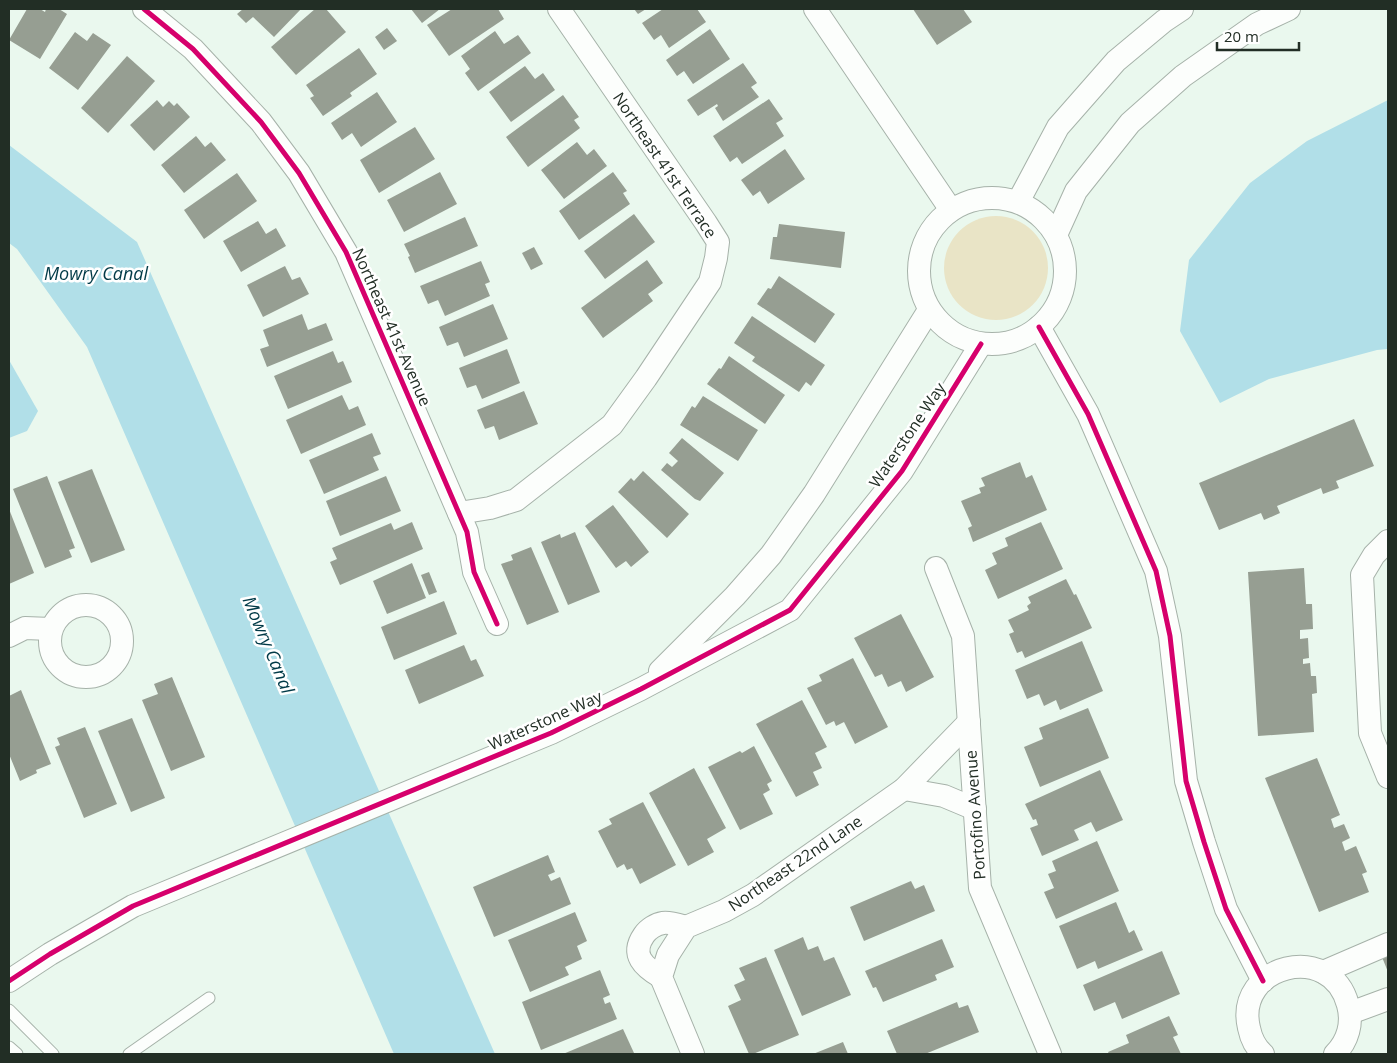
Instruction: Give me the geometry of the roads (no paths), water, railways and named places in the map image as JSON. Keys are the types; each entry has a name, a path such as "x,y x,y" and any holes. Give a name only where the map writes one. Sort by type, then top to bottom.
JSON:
{"street":[{"name":"Northeast 41st Avenue","path":"144,9 200,56 261,122 299,174 346,252 467,532 474,572 497,624"},
{"name":"Northeast 41st Terrace","path":"459,513 490,508 516,500 612,425 710,282 716,258 718,242 559,9"},
{"path":"814,9 952,210"},
{"path":"1018,202 1058,127 1116,61 1164,21 1182,9"},
{"path":"1056,235 1076,191 1130,123 1183,76 1257,24 1289,9"},
{"path":"995,198 1018,202 1033,210 1046,221 1056,235 1064,258 1065,284 1055,308 1039,327 1026,336 1012,342 981,344 961,338 943,326 929,310 920,289 918,266 923,245 935,225 952,210 972,201 995,198"},
{"name":"Waterstone Way","path":"641,689 735,596 772,555 814,494 929,310"},
{"path":"1039,327 1088,414 1156,571 1170,636 1186,781 1226,909 1263,981"},
{"name":"Waterstone Way","path":"9,981 50,954 133,906 551,733 641,689 790,610 902,471 981,344"},
{"path":"1388,541 1374,556 1362,575 1370,733 1388,777"},
{"name":"Portofino Avenue","path":"936,568 963,636 980,888 1050,1054"},
{"path":"9,636 26,628 51,629"},
{"name":"Northeast 22nd Lane","path":"686,927 753,895 904,789 969,722"},
{"path":"904,789 944,796 974,809"},
{"path":"661,977 668,955 686,927 664,923 655,925 645,933 637,946 638,956 646,968 661,977 694,1054"},
{"path":"1323,972 1388,944"},
{"path":"1263,1054 1251,1038 1247,1022 1248,1007 1253,993 1263,981 1276,971 1291,967 1307,966 1323,972 1337,982 1346,996 1350,1013 1350,1028 1345,1041 1335,1054"},
{"path":"1350,1013 1388,999"}],"lane":[{"path":"129,1054 209,998"},
{"path":"9,1010 53,1054"},
{"path":"9,1047 17,1054"}],"water":[{"path":"1388,100 1388,349 1377,350 1269,379 1220,403 1180,331 1189,260 1250,183 1307,141"},
{"name":"Mowry Canal","path":"9,145 137,242 495,1054 394,1054 87,347 17,249 9,243"},
{"path":"9,360 38,411 27,431 9,438"}]}
